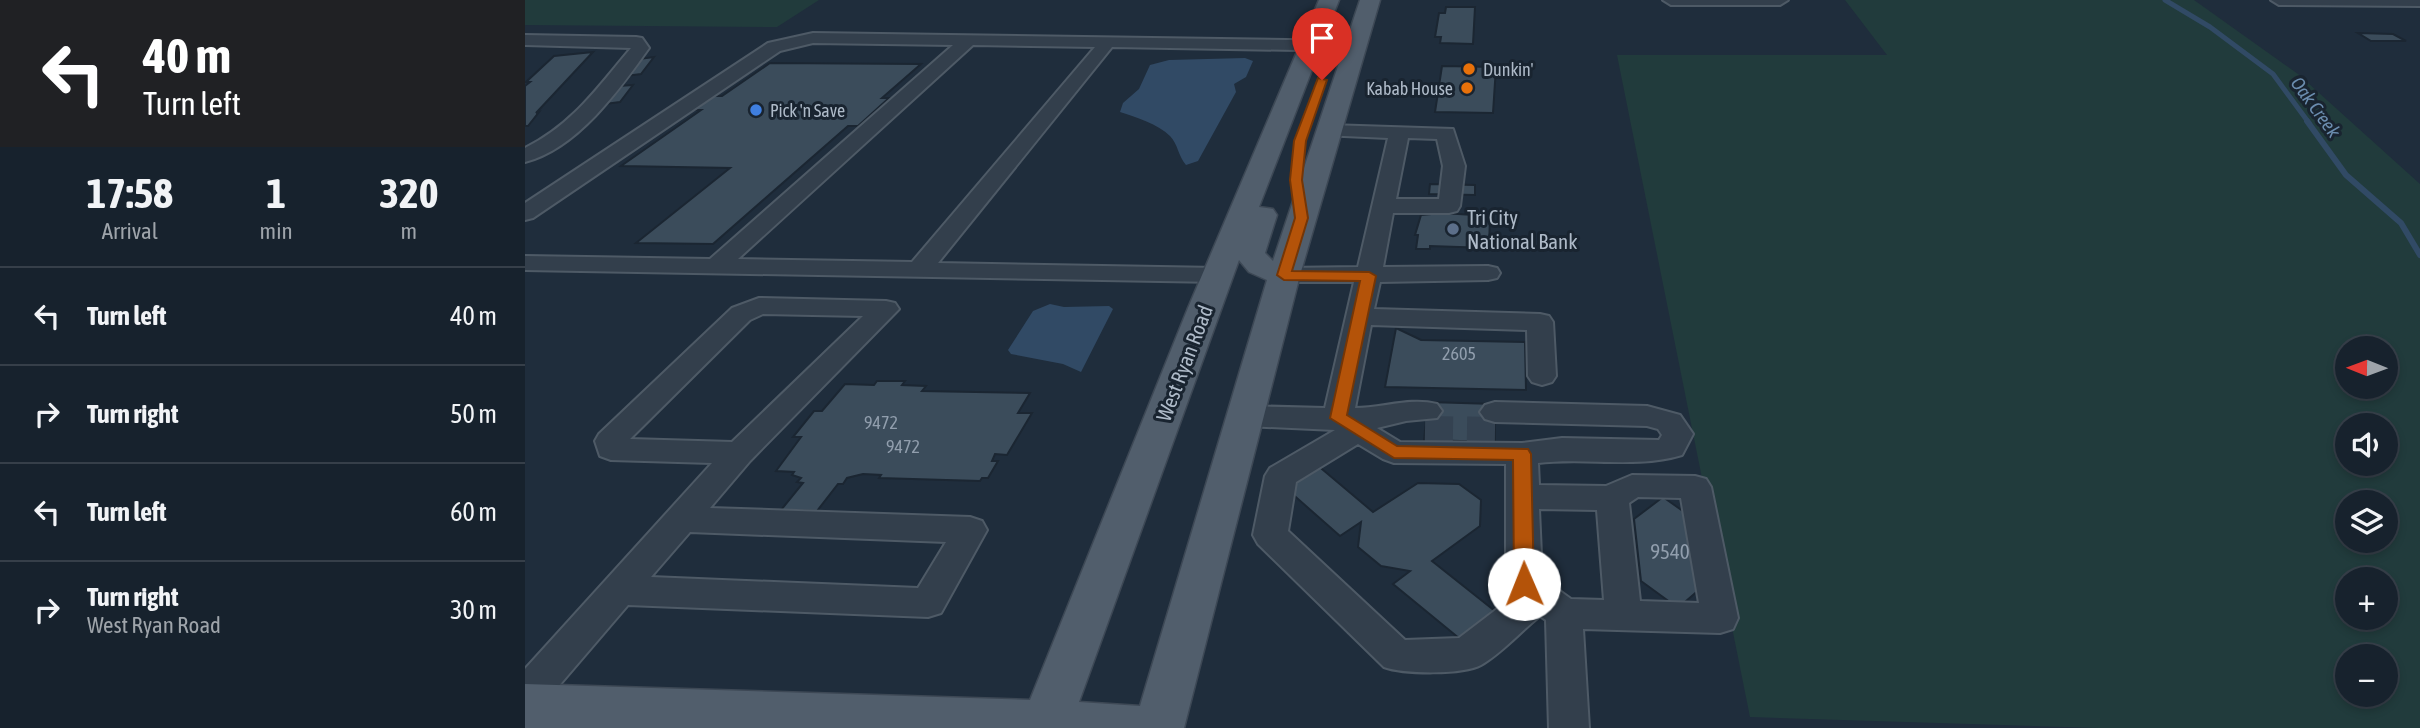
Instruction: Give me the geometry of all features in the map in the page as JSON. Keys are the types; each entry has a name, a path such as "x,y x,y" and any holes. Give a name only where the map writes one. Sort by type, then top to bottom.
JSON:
{"main road":[{"name":"West Ryan Road","path":"1159,728 1301,218 1303,132 1312,45 1329,0"},
{"path":"1341,0 1331,35 1341,42 1355,46"},
{"name":"West Ryan Road","path":"1045,725 1218,275 1355,46 1370,0"},
{"path":"1284,275 1253,262 1250,253 1267,205 1273,172 1303,132"},
{"path":"1205,308 1246,286 1284,275"},
{"path":"525,706 1139,728"}],"lane":[{"path":"1671,0 1780,0"},
{"path":"2279,0 2420,1"},
{"path":"525,214 774,47 813,38 1355,46"},
{"path":"525,40 636,42 641,48 580,121 558,139 525,156"},
{"path":"716,267 969,40"},
{"path":"919,270 1108,43"},
{"path":"1303,132 1446,133 1454,166 1449,206 1382,205"},
{"path":"1399,132 1360,317 1359,422 1394,452 1522,454 1562,449 1661,451 1671,448 1678,434 1675,427 1660,418 1570,415 1495,422"},
{"path":"525,263 1218,275"},
{"path":"1284,275 1488,273"},
{"path":"525,697 739,453 886,309 759,306 741,314 610,441 611,449 739,453"},
{"path":"1360,317 1540,321 1542,376"},
{"path":"1245,416 1359,422 1403,429 1426,421"},
{"path":"1359,422 1281,476 1270,535 1397,656 1467,654 1552,604"},
{"path":"1522,454 1524,584 1552,604 1623,615 1720,618 1695,488 1632,486 1612,498 1523,497"},
{"path":"1612,498 1623,615"},
{"path":"618,590 928,603 970,530 680,519"},
{"path":"1552,604 1569,728"}],"green space":[{"path":"525,0 819,0 777,27 525,25"},
{"path":"1845,0 2194,0 2298,74 2420,184 2420,728 2098,728 1750,717 1617,55 1887,55"}],"water":[{"path":"1245,58 1253,61 1246,77 1234,84 1236,92 1198,161 1186,165 1173,139 1165,132 1147,121 1120,112 1123,103 1139,89 1150,65 1169,60"},
{"path":"1050,304 1064,307 1109,306 1113,309 1081,372 1063,364 1011,354 1008,350 1033,311"}],"building":[{"path":"1446,7 1475,7 1473,44 1440,43 1441,37 1435,37 1439,13 1445,13"},
{"path":"2358,33 2393,34 2406,41 2371,41"},
{"path":"593,52 536,113 539,112 528,126 525,126 525,86 530,82 526,82 554,56"},
{"path":"654,57 641,74 626,76 639,59"},
{"path":"770,63 921,64 882,98 889,98 858,126 848,126 713,244 636,243 730,168 621,166 701,110 681,110 702,96 722,96"},
{"path":"1442,66 1496,67 1493,113 1435,112"},
{"path":"633,85 620,102 605,104 618,86"},
{"path":"1430,184 1475,185 1475,195 1429,194"},
{"name":"Tri City National Bank","path":"1442,213 1490,216 1489,248 1430,246 1430,249 1416,249 1418,235 1415,235 1421,215"},
{"path":"1396,328 1421,340 1525,342 1526,390 1385,387"},
{"path":"877,381 905,381 902,385 926,386 922,391 1030,393 1018,413 1032,413 1007,455 995,454 992,461 998,461 988,478 982,478 980,481 879,478 881,475 863,474 847,478 843,484 838,484 817,511 781,510 803,483 797,482 801,478 792,475 794,472 776,471 801,437 793,437 814,411 822,411 845,384 874,385"},
{"path":"1428,402 1495,404 1495,442 1424,440"},
{"path":"1316,464 1373,512 1418,483 1459,484 1481,500 1480,526 1432,561 1505,619 1471,648 1393,584 1410,571 1381,566 1358,547 1361,522 1340,536 1281,484"},
{"path":"1663,497 1697,521 1708,582 1678,608 1641,581 1634,519"}],"waterway":[{"name":"Oak Creek","path":"2165,0 2210,27 2273,74 2309,123"},
{"name":"Oak Creek","path":"2307,121 2346,175 2401,223 2420,255"}],"tunnel":[{"path":"1425,430 1495,431"}],"place":[{"name":"Dunkin'","path":"1469,69"},
{"name":"Kabab House","path":"1467,88"},
{"name":"Pick 'n Save","path":"756,110"},
{"name":"Tri City National Bank","path":"1453,229"}],"route":[{"path":"1322,80 1300,141 1296,180 1301,218 1284,275 1369,276 1338,418 1394,452 1522,454 1524,584"}]}
